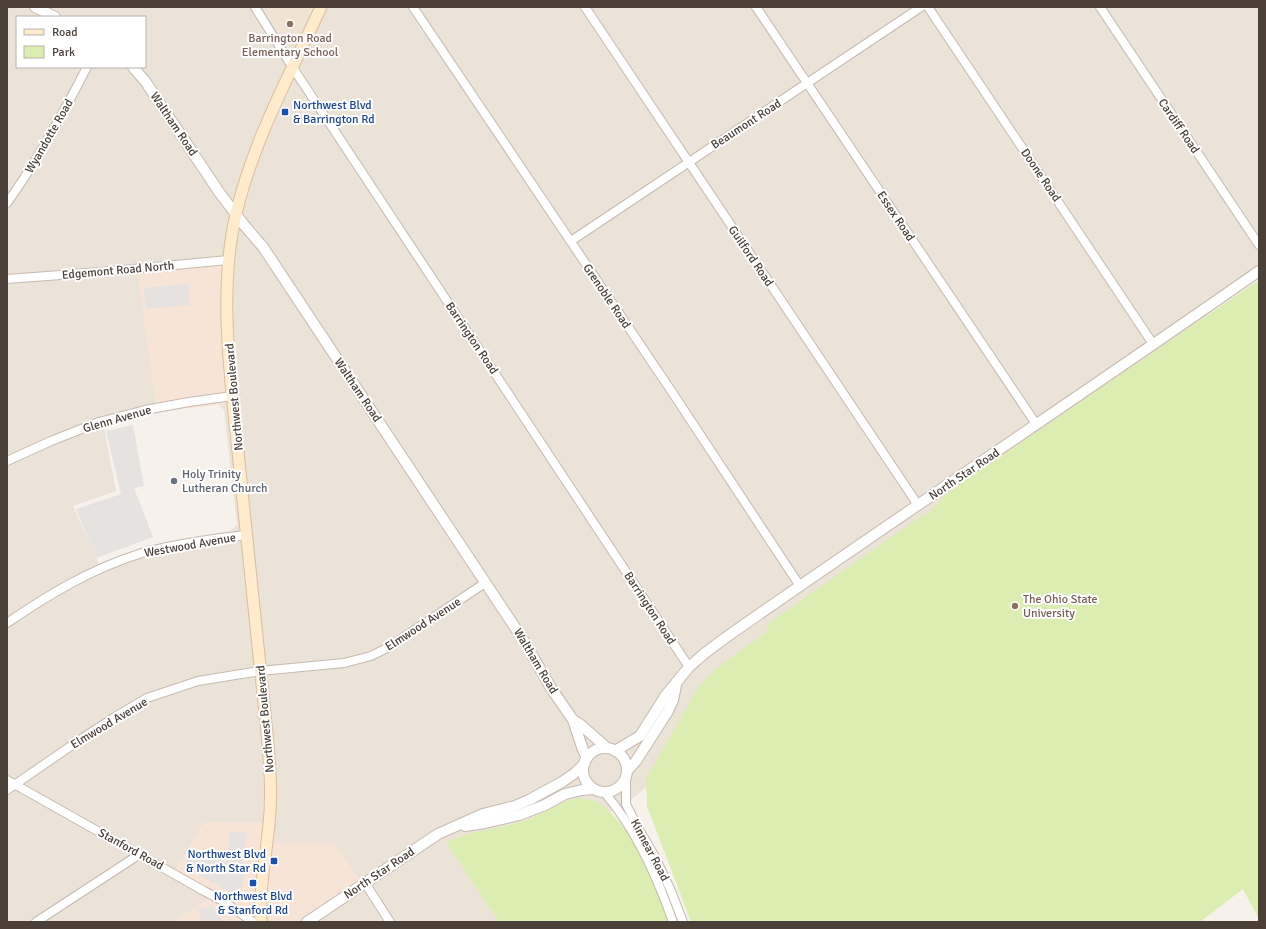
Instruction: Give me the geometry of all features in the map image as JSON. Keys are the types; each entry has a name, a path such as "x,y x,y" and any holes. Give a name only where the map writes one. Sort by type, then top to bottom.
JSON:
{"main road":[{"name":"Northwest Boulevard","path":"261,922 261,898 270,822 271,783 232,396 227,305 228,260 236,214 258,148 321,7"}],"street":[{"path":"35,7 53,16"},
{"name":"Barrington Road","path":"256,7 293,68 689,667"},
{"name":"Grenoble Road","path":"413,7 571,241 800,586"},
{"name":"Guilford Road","path":"585,7 918,505"},
{"name":"Essex Road","path":"756,7 1036,424"},
{"name":"Beaumont Road","path":"571,241 921,7"},
{"name":"Doone Road","path":"928,7 1153,344"},
{"name":"Cardiff Road","path":"1100,7 1259,244"},
{"name":"Wyandotte Road","path":"7,203 37,159 64,112 86,68"},
{"name":"Waltham Road","path":"134,68 145,81 202,167 236,214 263,247 524,640 551,688 573,720 586,760"},
{"name":"Edgemont Road North","path":"8,279 228,260"},
{"name":"North Star Road","path":"611,750 640,736 666,695 689,667 725,638 1259,271"},
{"name":"Glenn Avenue","path":"7,461 51,441 99,422 189,402 232,396"},
{"name":"Westwood Avenue","path":"7,623 62,588 98,570 139,554 176,545 247,535"},
{"name":"Elmwood Avenue","path":"7,790 86,735 115,716 147,698 198,681 260,671 344,663 371,656 390,647 485,583"},
{"name":"North Star Road","path":"626,774 668,711 673,700 676,684"},
{"name":"Waltham Road","path":"573,720 611,750"},
{"path":"596,750 611,750 620,754 624,759 626,774 624,782 617,788 609,792 604,792 593,788 588,784 583,770 586,760 596,750"},
{"name":"North Star Road","path":"307,922 438,834 483,814 514,806 529,800 575,773 586,760"},
{"name":"Kinnear Road","path":"626,774 626,804 655,857 671,891 683,922"},
{"name":"Stanford Road","path":"7,780 223,901 253,922"},
{"name":"North Star Road","path":"453,827 485,823 519,815 545,805 565,794 593,788"},
{"name":"Kinnear Road","path":"604,792 628,826 648,861 673,922"},
{"path":"36,922 140,854"},
{"path":"364,883 390,922"}],"shaded area":[{"path":"7,7 265,7 275,21 275,26 287,39 292,39 300,33 312,7 1259,7 1259,271 626,804 610,812 600,804 565,802 523,821 461,836 446,842 499,922 311,922 215,892 207,900 173,922 7,922","holes":["139,275 234,334 240,402 218,404 224,410 237,525 230,531 165,542 99,564 73,506 116,491 104,428 157,412"]},
{"name":"Barrington Road Elementary School","path":"265,7 312,7 300,33 292,39 287,39 281,37 277,32 275,21"},
{"path":"234,263 234,334 240,402 157,412 138,275"},
{"path":"188,284 190,305 146,309 144,288"},
{"path":"133,425 144,486 134,488 153,537 96,558 76,509 121,494 106,431"},
{"path":"204,822 272,823 269,843 334,843 364,886 311,922 173,922 207,900 215,892 174,871"},
{"path":"230,832 246,833 243,886 231,893 186,867 187,858 228,860"},
{"path":"212,906 222,922 202,922 198,910"}],"green space":[{"name":"The Ohio State University","path":"1259,280 1259,919 1243,889 1200,922 691,922 647,806 646,779 699,686 716,669 769,630 766,625 917,519 930,512 946,494"},
{"path":"579,798 588,799 603,806 627,832 642,856 669,922 499,922 446,842 464,835 523,821 564,802"}],"place":[{"name":"Barrington Road Elementary School","path":"290,24"},
{"name":"Northwest Blvd & Barrington Rd","path":"285,112"},
{"name":"Holy Trinity Lutheran Church","path":"174,481"},
{"name":"The Ohio State University","path":"1015,606"},
{"name":"Northwest Blvd & North Star Rd","path":"274,861"},
{"name":"Northwest Blvd & Stanford Rd","path":"253,883"}]}
